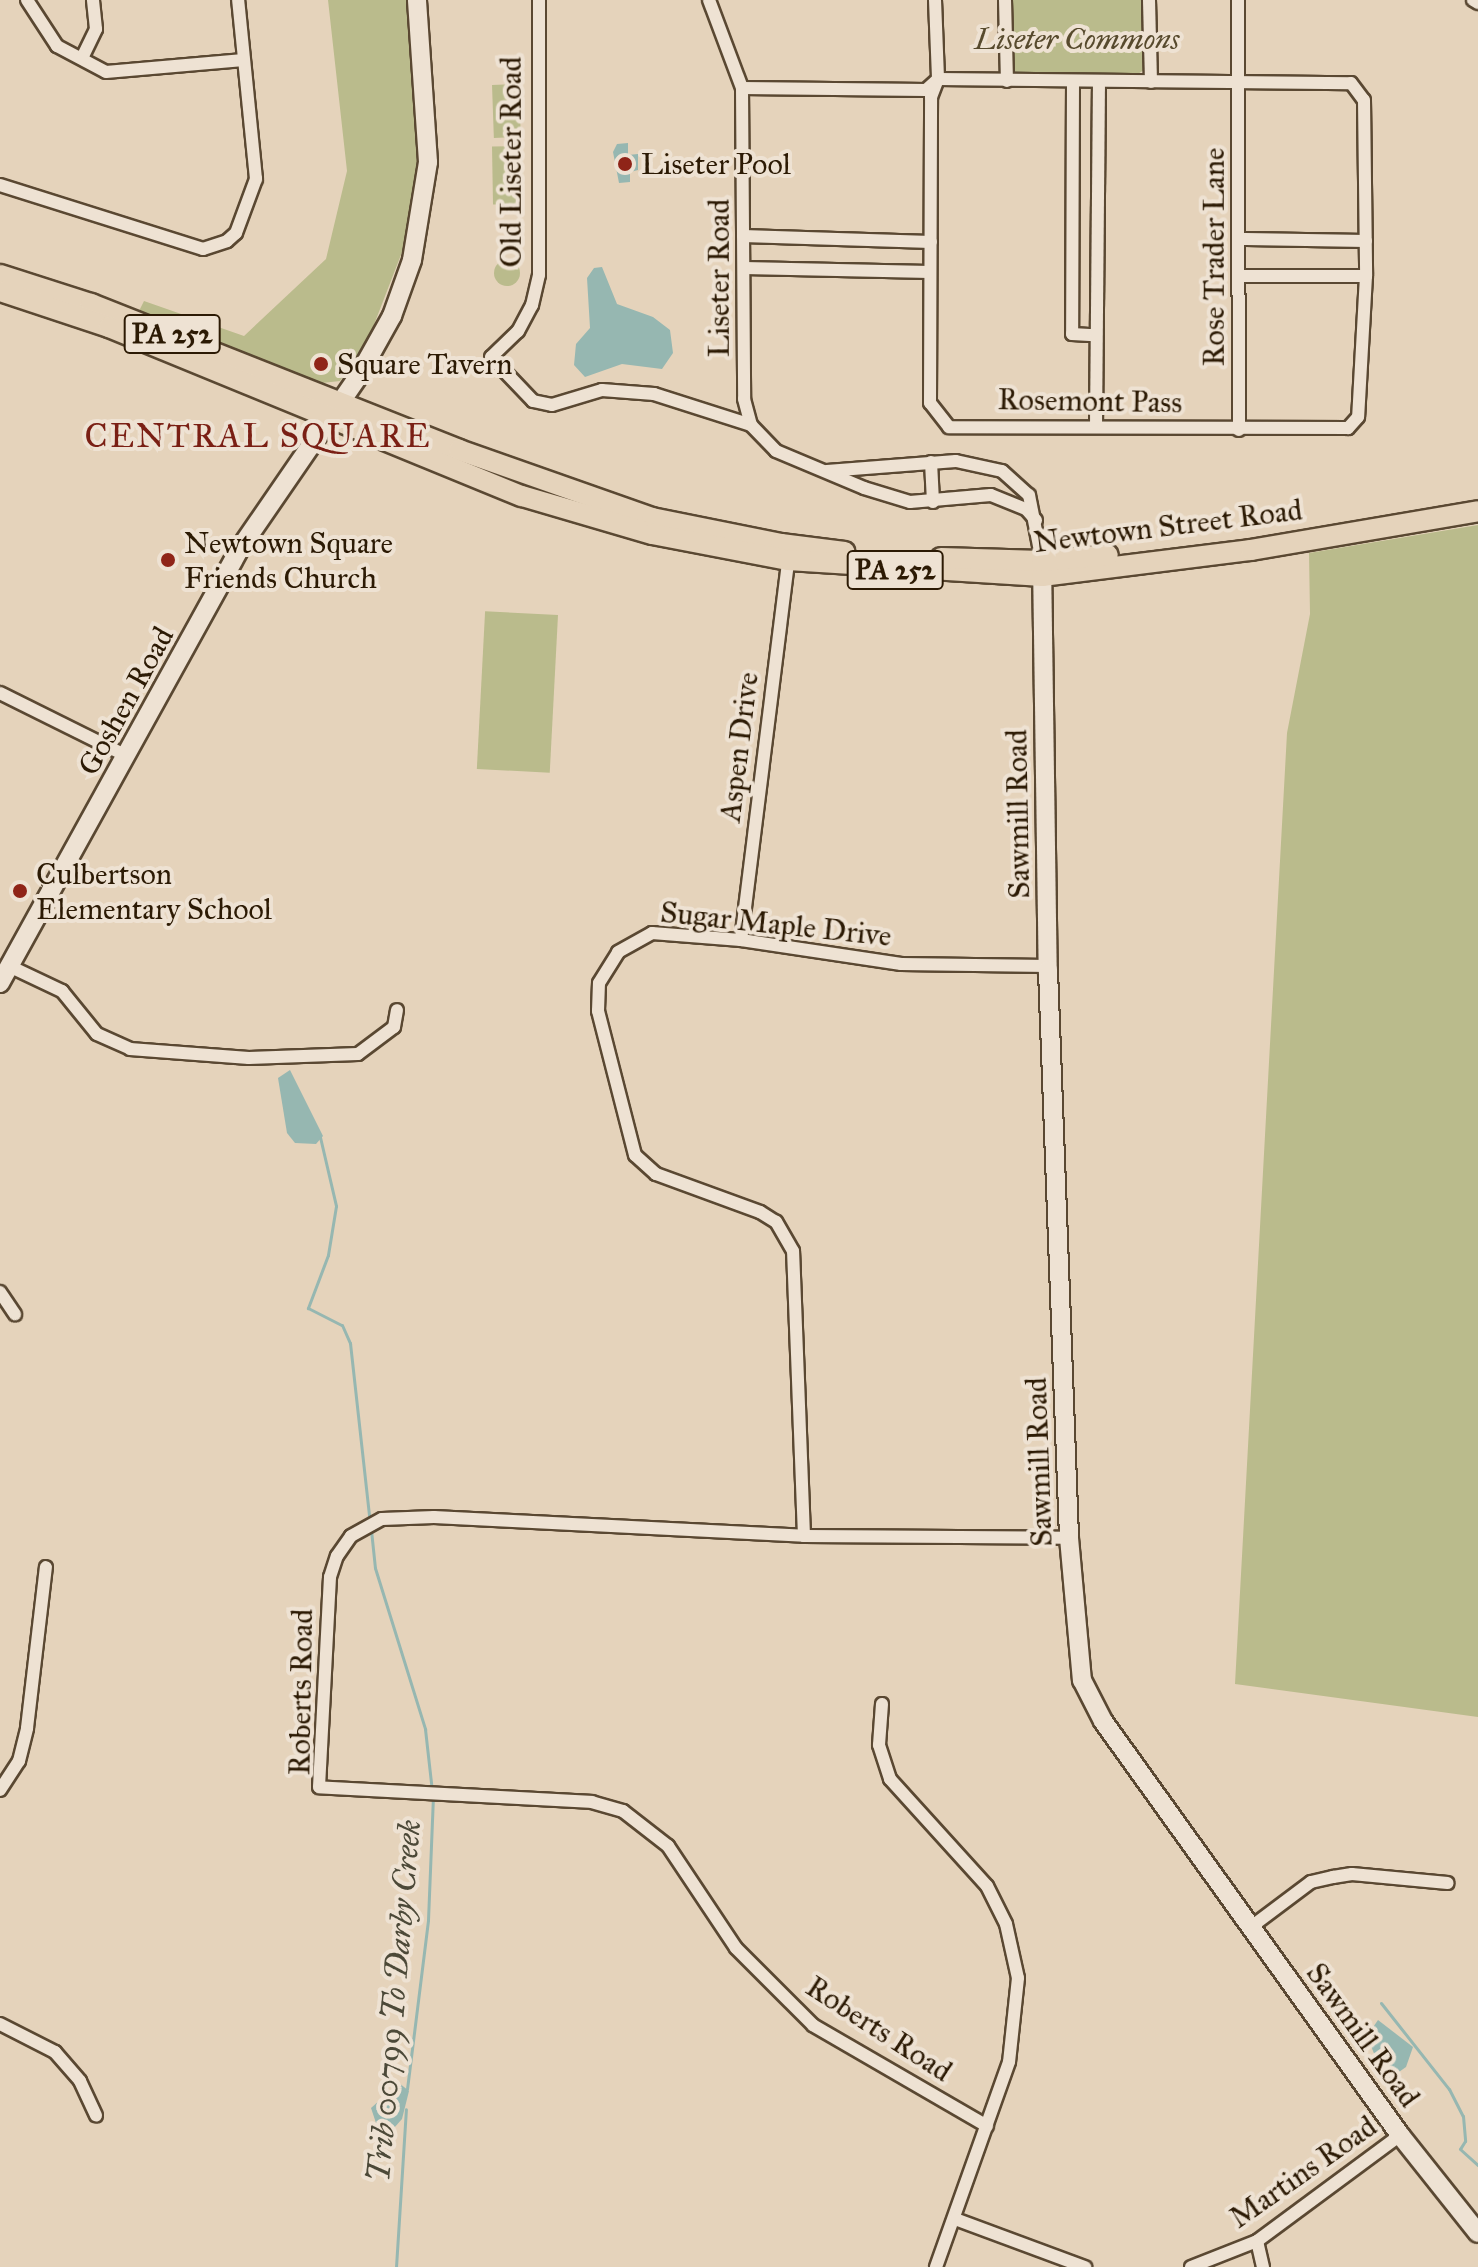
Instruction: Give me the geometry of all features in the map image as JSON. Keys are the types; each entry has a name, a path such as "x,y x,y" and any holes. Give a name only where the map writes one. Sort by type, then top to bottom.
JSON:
{"main road":[{"name":"Newtown Street Road","path":"0,275 172,334 336,410"},
{"name":"Newtown Street Road","path":"0,291 109,327 336,410 652,534 788,560 1042,569 1251,550 1478,511"},
{"name":"Newtown Street Road","path":"566,499 781,544 889,557 1042,569 1478,497"}],"street":[{"path":"27,0 57,46 106,72 243,60"},
{"path":"82,58 96,29 93,0"},
{"path":"0,185 194,247 227,241 236,233 256,179 238,0"},
{"name":"Goshen Road","path":"5,975 241,547 336,410 392,316 424,202 427,113 417,0"},
{"name":"Old Liseter Road","path":"539,0 539,275 532,305 518,331 491,357 533,401 552,405 602,390 654,394 751,425"},
{"name":"Liseter Road","path":"709,0 742,88 744,399 751,425"},
{"name":"Rosemont Pass","path":"935,0 938,79 931,97 930,403 935,416 949,427 1348,428 1358,417 1366,276 1364,100 1351,83 1238,84"},
{"path":"1005,0 1007,81"},
{"path":"1149,0 1151,82"},
{"name":"Rose Trader Lane","path":"1238,0 1241,239 1239,430"},
{"path":"742,88 926,90 938,79 1238,84"},
{"path":"1073,83 1072,334 1094,335"},
{"path":"1096,425 1094,335 1099,83"},
{"path":"743,236 931,242"},
{"path":"1241,239 1366,241"},
{"path":"1073,252 1095,250"},
{"path":"744,268 930,272"},
{"path":"1240,276 1366,276"},
{"path":"751,425 776,451 910,502 991,495 1026,509 1036,520"},
{"path":"823,471 931,462 981,463 1002,471 1029,495 1036,520 1042,569"},
{"path":"931,462 933,502"},
{"name":"Aspen Drive","path":"741,940 788,560"},
{"name":"Sawmill Road","path":"1042,569 1048,966 1069,1538 1087,1694 1400,2135 1478,2233"},
{"path":"0,693 127,756"},
{"name":"Sugar Maple Drive","path":"804,1536 793,1251 776,1222 760,1212 656,1174 635,1155 598,1011 605,971 639,936 664,933 741,940 901,964 1048,966"},
{"path":"5,975 62,991 97,1034 130,1049 249,1058 358,1054 394,1027 397,1010"},
{"path":"0,1292 15,1314"},
{"name":"Roberts Road","path":"987,2126 813,2025 736,1948 668,1846 623,1811 592,1802 319,1787 330,1577 337,1556 351,1536 382,1519 434,1517 804,1536 1069,1538"},
{"path":"0,1790 19,1761 27,1728 46,1567"},
{"path":"882,1704 879,1745 890,1779 973,1867 997,1904 1013,1948 1017,2019 987,2126 936,2267"},
{"path":"1251,1927 1311,1882 1333,1877 1352,1874 1448,1883"},
{"path":"0,2024 55,2052 80,2081 96,2116"},
{"name":"Martins Road","path":"1191,2267 1257,2241 1400,2135"},
{"path":"955,2219 1085,2267"},
{"path":"1257,2241 1263,2267"}],"green space":[{"path":"328,0 409,0 424,144 404,247 370,335 340,381 322,383 139,311 144,301 244,336 326,259 347,171"},
{"name":"Liseter Commons","path":"1010,0 1143,0 1144,70 1133,77 1014,73"},
{"path":"519,84 521,137 494,138 492,85"},
{"path":"522,146 523,204 493,205 492,147"},
{"path":"507,260 516,264 520,273 516,282 507,286 498,282 494,273 498,264"},
{"path":"1478,525 1478,1717 1235,1684 1287,733 1310,614 1309,553"},
{"path":"485,611 558,615 550,773 477,769"}],"water":[{"name":"Liseter Pool","path":"628,143 628,155 638,154 638,170 630,172 630,182 619,183 613,152 617,144"},
{"path":"602,267 617,304 653,317 670,330 673,353 662,369 622,364 585,377 574,365 576,344 590,328 587,278 594,268"},
{"path":"290,1070 323,1136 316,1144 295,1143 287,1133 278,1078"},
{"path":"1378,2020 1413,2047 1406,2067 1389,2079 1383,2076 1367,2036"},
{"path":"399,2083 409,2091 402,2119 394,2128 378,2129 371,2108"}],"waterway":[{"name":"Trib 00799 To Darby Creek","path":"320,1137 336,1206 328,1255 308,1308 342,1325 350,1343 370,1523"},
{"name":"Trib 00799 To Darby Creek","path":"371,1530 375,1568 425,1729 432,1791"},
{"name":"Trib 00799 To Darby Creek","path":"407,2089 428,1920 433,1798"},
{"path":"1381,2003 1449,2089 1463,2116 1465,2141 1460,2149 1478,2165"},
{"name":"Trib 00799 To Darby Creek","path":"396,2267 406,2109"}],"place":[{"name":"Liseter Pool","path":"625,164"},
{"name":"Square Tavern","path":"321,364"},
{"name":"Newtown Square Friends Church","path":"168,560"},
{"name":"Culbertson Elementary School","path":"20,891"}],"district":[{"name":"CENTRAL SQUARE","path":"258,436"}]}
